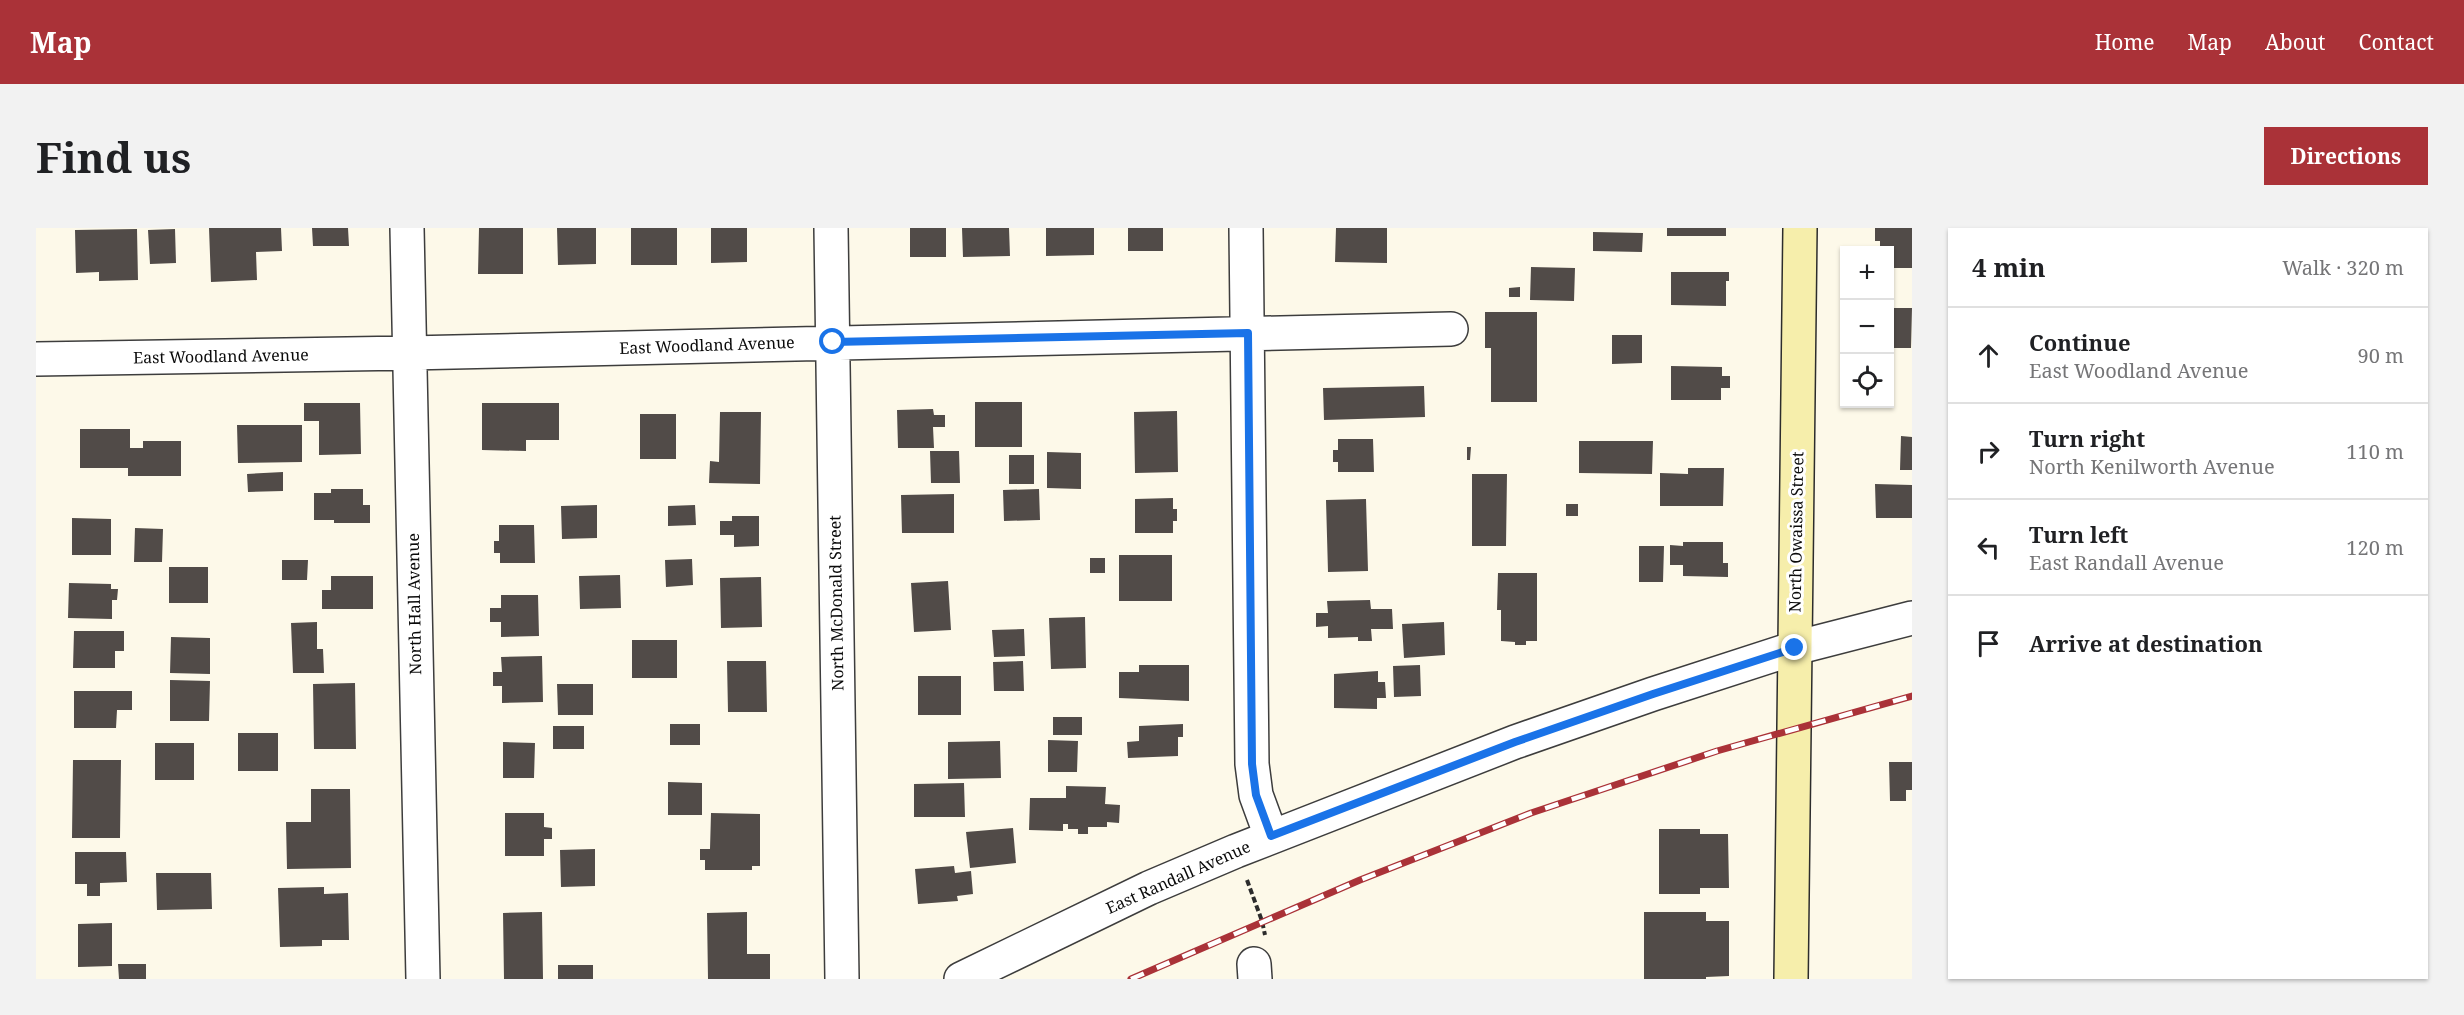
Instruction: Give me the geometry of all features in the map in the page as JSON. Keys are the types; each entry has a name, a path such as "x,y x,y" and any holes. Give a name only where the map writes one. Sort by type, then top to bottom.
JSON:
{"street":[{"name":"North Hall Avenue","path":"407,228 423,979"},
{"name":"North McDonald Street","path":"831,228 842,979"},
{"path":"1246,228 1252,764 1256,795 1271,836"},
{"name":"North Owaissa Street","path":"1791,979 1800,228"},
{"name":"East Woodland Avenue","path":"36,359 409,353 1450,329"},
{"name":"East Randall Avenue","path":"961,979 1149,888 1271,836 1515,742 1795,648 1912,618"}],"path":[{"path":"1236,851 1262,921 1258,961"}],"building":[{"path":"209,228 281,228 282,251 256,252 257,280 211,282"},
{"path":"312,228 348,228 349,246 313,246"},
{"path":"479,228 523,228 523,274 478,274"},
{"path":"557,228 596,228 596,264 558,265"},
{"path":"631,228 677,228 677,265 631,265"},
{"path":"711,228 747,228 747,262 711,263"},
{"path":"910,228 946,228 946,257 910,257"},
{"path":"962,228 1009,228 1010,256 963,257"},
{"path":"1046,228 1094,228 1094,255 1046,256"},
{"path":"1128,228 1163,228 1163,251 1128,251"},
{"path":"1336,228 1387,228 1387,263 1335,262"},
{"path":"1667,228 1726,228 1726,236 1667,236"},
{"path":"1875,228 1912,228 1912,268 1894,268 1894,246 1880,246 1880,241 1875,241"},
{"path":"137,229 138,280 99,281 99,272 76,273 75,230"},
{"path":"175,229 176,263 150,264 148,230"},
{"path":"1593,232 1643,233 1642,252 1593,251"},
{"path":"1531,267 1575,268 1574,301 1530,300"},
{"path":"1671,272 1729,272 1729,281 1726,281 1726,306 1671,305"},
{"path":"1520,287 1520,297 1509,297 1509,288"},
{"path":"1894,308 1912,308 1911,348 1894,348"},
{"path":"1485,312 1537,312 1537,402 1491,402 1491,348 1485,348"},
{"path":"1612,335 1642,335 1642,363 1612,364"},
{"path":"1671,366 1722,367 1722,376 1730,376 1730,388 1721,388 1721,400 1671,400"},
{"path":"1424,386 1425,417 1324,420 1323,388"},
{"path":"975,402 1022,402 1022,447 975,447"},
{"path":"304,403 360,403 361,454 319,455 319,421 304,421"},
{"path":"482,403 559,403 559,440 526,440 526,451 482,450"},
{"path":"933,409 934,415 945,415 945,427 933,427 934,448 898,448 897,410"},
{"path":"1177,411 1178,472 1135,473 1134,412"},
{"path":"720,412 761,412 760,484 709,483 710,461 719,462"},
{"path":"640,414 676,414 676,459 640,459"},
{"path":"237,425 302,425 302,462 238,463"},
{"path":"80,429 130,429 130,448 143,448 143,441 181,441 181,476 128,476 128,468 80,468"},
{"path":"1901,436 1912,437 1912,470 1900,470"},
{"path":"1338,439 1373,439 1374,472 1338,472 1338,462 1333,462 1333,450 1338,450"},
{"path":"1579,441 1653,441 1652,474 1579,473"},
{"path":"1467,447 1471,447 1470,460 1467,460"},
{"path":"930,451 959,451 960,483 931,483"},
{"path":"1047,452 1081,453 1081,489 1047,488"},
{"path":"1009,455 1034,455 1034,484 1009,484"},
{"path":"1688,468 1724,468 1723,506 1660,506 1660,473 1688,474"},
{"path":"283,472 283,491 248,492 247,474"},
{"path":"1472,474 1507,474 1506,546 1472,546"},
{"path":"1875,484 1912,485 1912,518 1876,518"},
{"path":"331,489 363,489 363,505 370,505 370,523 334,523 334,520 314,520 314,493 331,493"},
{"path":"1039,489 1040,520 1004,521 1003,490"},
{"path":"954,494 954,533 902,533 901,495"},
{"path":"1173,498 1173,509 1177,509 1177,521 1173,521 1173,533 1135,533 1135,499"},
{"path":"1366,499 1368,571 1328,572 1326,500"},
{"path":"1566,504 1578,504 1578,516 1566,516"},
{"path":"597,505 597,538 562,539 561,506"},
{"path":"695,505 696,525 668,526 668,506"},
{"path":"732,516 759,516 759,546 734,547 734,535 720,535 720,521 732,521"},
{"path":"72,518 111,519 111,555 72,555"},
{"path":"499,525 534,525 535,563 500,563 500,553 494,553 494,541 499,541"},
{"path":"135,528 163,529 162,562 134,562"},
{"path":"1683,542 1723,542 1723,563 1728,563 1728,577 1683,576 1683,565 1670,565 1670,545 1683,546"},
{"path":"1639,546 1664,546 1663,582 1639,582"},
{"path":"1119,555 1172,555 1172,601 1119,601"},
{"path":"1090,558 1105,558 1105,573 1090,573"},
{"path":"692,559 693,585 666,587 665,560"},
{"path":"282,560 308,560 307,580 282,580"},
{"path":"169,567 208,567 208,603 169,603"},
{"path":"1498,573 1537,573 1537,641 1526,641 1526,645 1515,645 1515,642 1501,641 1501,610 1497,610"},
{"path":"620,575 621,608 580,609 579,576"},
{"path":"331,576 373,576 373,609 322,609 322,590 331,590"},
{"path":"761,577 762,627 721,628 720,578"},
{"path":"948,581 951,630 914,632 911,583"},
{"path":"69,583 111,584 111,589 118,589 117,600 112,600 112,619 68,618"},
{"path":"501,595 538,595 539,636 501,637 501,622 490,622 490,608 501,608"},
{"path":"1370,600 1371,609 1392,609 1393,629 1371,629 1372,641 1358,641 1358,637 1328,638 1328,626 1316,627 1316,613 1328,613 1327,601"},
{"path":"1085,617 1086,668 1051,669 1049,618"},
{"path":"317,622 317,649 323,649 324,673 293,673 291,623"},
{"path":"1444,622 1445,655 1404,658 1402,624"},
{"path":"1024,629 1025,656 994,657 992,630"},
{"path":"74,631 124,631 124,651 115,651 115,668 73,668"},
{"path":"171,637 210,638 210,674 170,673"},
{"path":"632,640 677,640 677,678 632,678"},
{"path":"542,656 543,702 502,703 502,686 493,686 493,672 502,672 501,657"},
{"path":"727,661 766,661 767,712 728,712"},
{"path":"1023,661 1024,691 994,691 993,662"},
{"path":"1139,665 1189,665 1189,701 1119,698 1119,672 1139,672"},
{"path":"1420,665 1421,696 1394,697 1393,666"},
{"path":"1378,671 1378,682 1385,682 1386,698 1377,698 1377,709 1334,708 1334,674"},
{"path":"918,676 961,676 961,715 918,715"},
{"path":"170,680 210,681 209,721 170,721"},
{"path":"355,683 356,749 314,749 313,684"},
{"path":"557,684 593,684 593,715 558,715"},
{"path":"74,691 132,691 132,710 117,710 116,728 74,728"},
{"path":"1053,717 1082,717 1082,735 1053,735"},
{"path":"670,724 700,724 700,745 670,745"},
{"path":"1183,724 1183,737 1178,737 1178,756 1128,758 1127,742 1139,741 1139,726"},
{"path":"553,726 584,726 584,749 553,749"},
{"path":"238,733 278,733 278,771 238,771"},
{"path":"1048,740 1078,741 1077,772 1048,772"},
{"path":"1000,741 1001,778 948,779 948,742"},
{"path":"503,742 535,743 534,778 503,778"},
{"path":"155,743 194,743 194,780 155,780"},
{"path":"73,760 121,760 120,838 72,838"},
{"path":"1889,762 1912,762 1912,790 1906,790 1906,801 1890,801"},
{"path":"668,782 702,783 702,815 668,815"},
{"path":"964,783 965,817 914,817 914,784"},
{"path":"1066,786 1106,787 1105,804 1120,805 1119,823 1107,822 1107,827 1088,827 1088,834 1078,834 1078,829 1068,829 1068,824 1063,824 1063,831 1029,830 1030,798 1066,798"},
{"path":"311,789 350,789 351,868 287,869 286,822 311,822"},
{"path":"505,813 544,813 544,827 552,828 552,839 544,839 544,856 505,856"},
{"path":"711,813 760,814 760,866 752,866 752,870 705,870 705,860 700,860 700,849 710,849"},
{"path":"1013,828 1016,863 970,868 966,832"},
{"path":"1659,829 1700,829 1700,834 1728,834 1729,888 1700,888 1700,894 1659,894"},
{"path":"595,849 595,886 561,887 560,850"},
{"path":"75,852 126,852 127,882 100,883 100,896 87,896 87,884 75,884"},
{"path":"954,866 955,873 971,871 973,894 957,896 958,901 918,904 915,869"},
{"path":"156,873 211,873 212,909 157,910"},
{"path":"324,887 324,894 348,893 349,940 322,940 322,946 280,947 278,888"},
{"path":"542,912 543,979 504,979 503,913"},
{"path":"747,912 747,954 770,954 770,979 708,979 707,913"},
{"path":"1644,912 1706,912 1706,921 1729,921 1729,976 1706,977 1706,979 1644,979"},
{"path":"112,923 112,966 78,967 78,924"},
{"path":"118,964 146,964 146,979 119,979"},
{"path":"558,965 593,965 593,979 558,979"}],"railway":[{"path":"1131,979 1360,880 1531,813 1717,751 1912,696"}],"route":[{"path":"833,342 1248,333 1252,764 1256,795 1271,836 1515,742 1795,648"}]}
